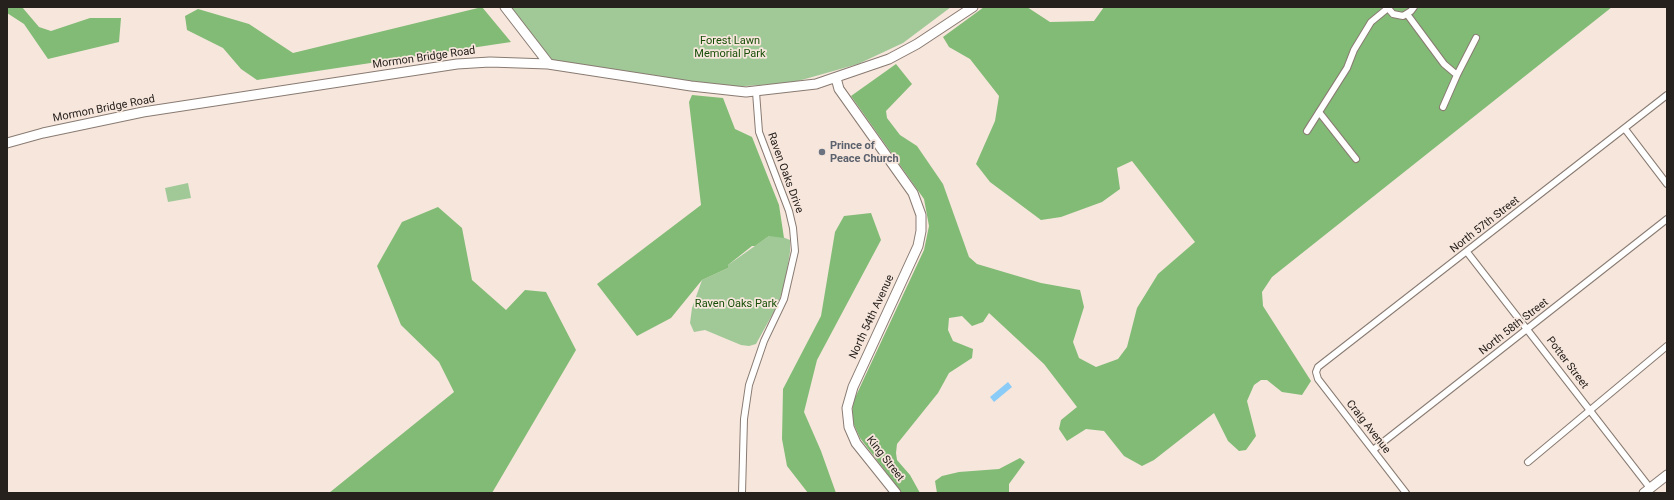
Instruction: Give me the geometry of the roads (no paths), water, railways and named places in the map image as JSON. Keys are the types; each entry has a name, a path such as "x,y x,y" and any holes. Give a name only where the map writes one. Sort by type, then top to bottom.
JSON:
{"main road":[{"path":"505,7 549,64"},
{"name":"Mormon Bridge Road","path":"7,143 43,133 143,112 456,64 490,62 549,64 691,86 756,92 816,84 890,59 917,44 973,7"},
{"name":"North 54th Avenue","path":"836,78 839,89 913,193 920,207 922,227 916,250 850,392 848,418"},
{"name":"King Street","path":"848,418 851,432 856,443 896,493"},
{"path":"1647,491 1667,475"}],"street":[{"path":"1307,131 1347,68 1354,50 1371,22 1378,14 1388,8 1398,16 1407,14 1414,7"},
{"path":"1407,14 1444,64 1457,75"},
{"path":"1443,107 1476,38"},
{"name":"Raven Oaks Drive","path":"742,493 744,419 749,385 764,342 784,299 795,251 793,228 788,208 759,132 756,92"},
{"name":"North 57th Street","path":"1316,372 1320,364 1467,252 1667,95"},
{"path":"1319,112 1356,159"},
{"path":"1625,129 1667,184"},
{"name":"North 58th Street","path":"1373,450 1667,219"},
{"name":"Potter Street","path":"1467,252 1528,328 1589,409 1647,491"},
{"path":"1528,462 1589,409 1667,346"},
{"name":"Craig Avenue","path":"1316,372 1318,380 1406,493"}],"water":[{"path":"1008,382 1012,387 994,402 990,397"}],"place":[{"name":"Prince of Peace Church","path":"822,152"}],"park label":[{"name":"Forest Lawn Memorial Park","path":"730,47"},
{"name":"Raven Oaks Park","path":"736,304"}]}
